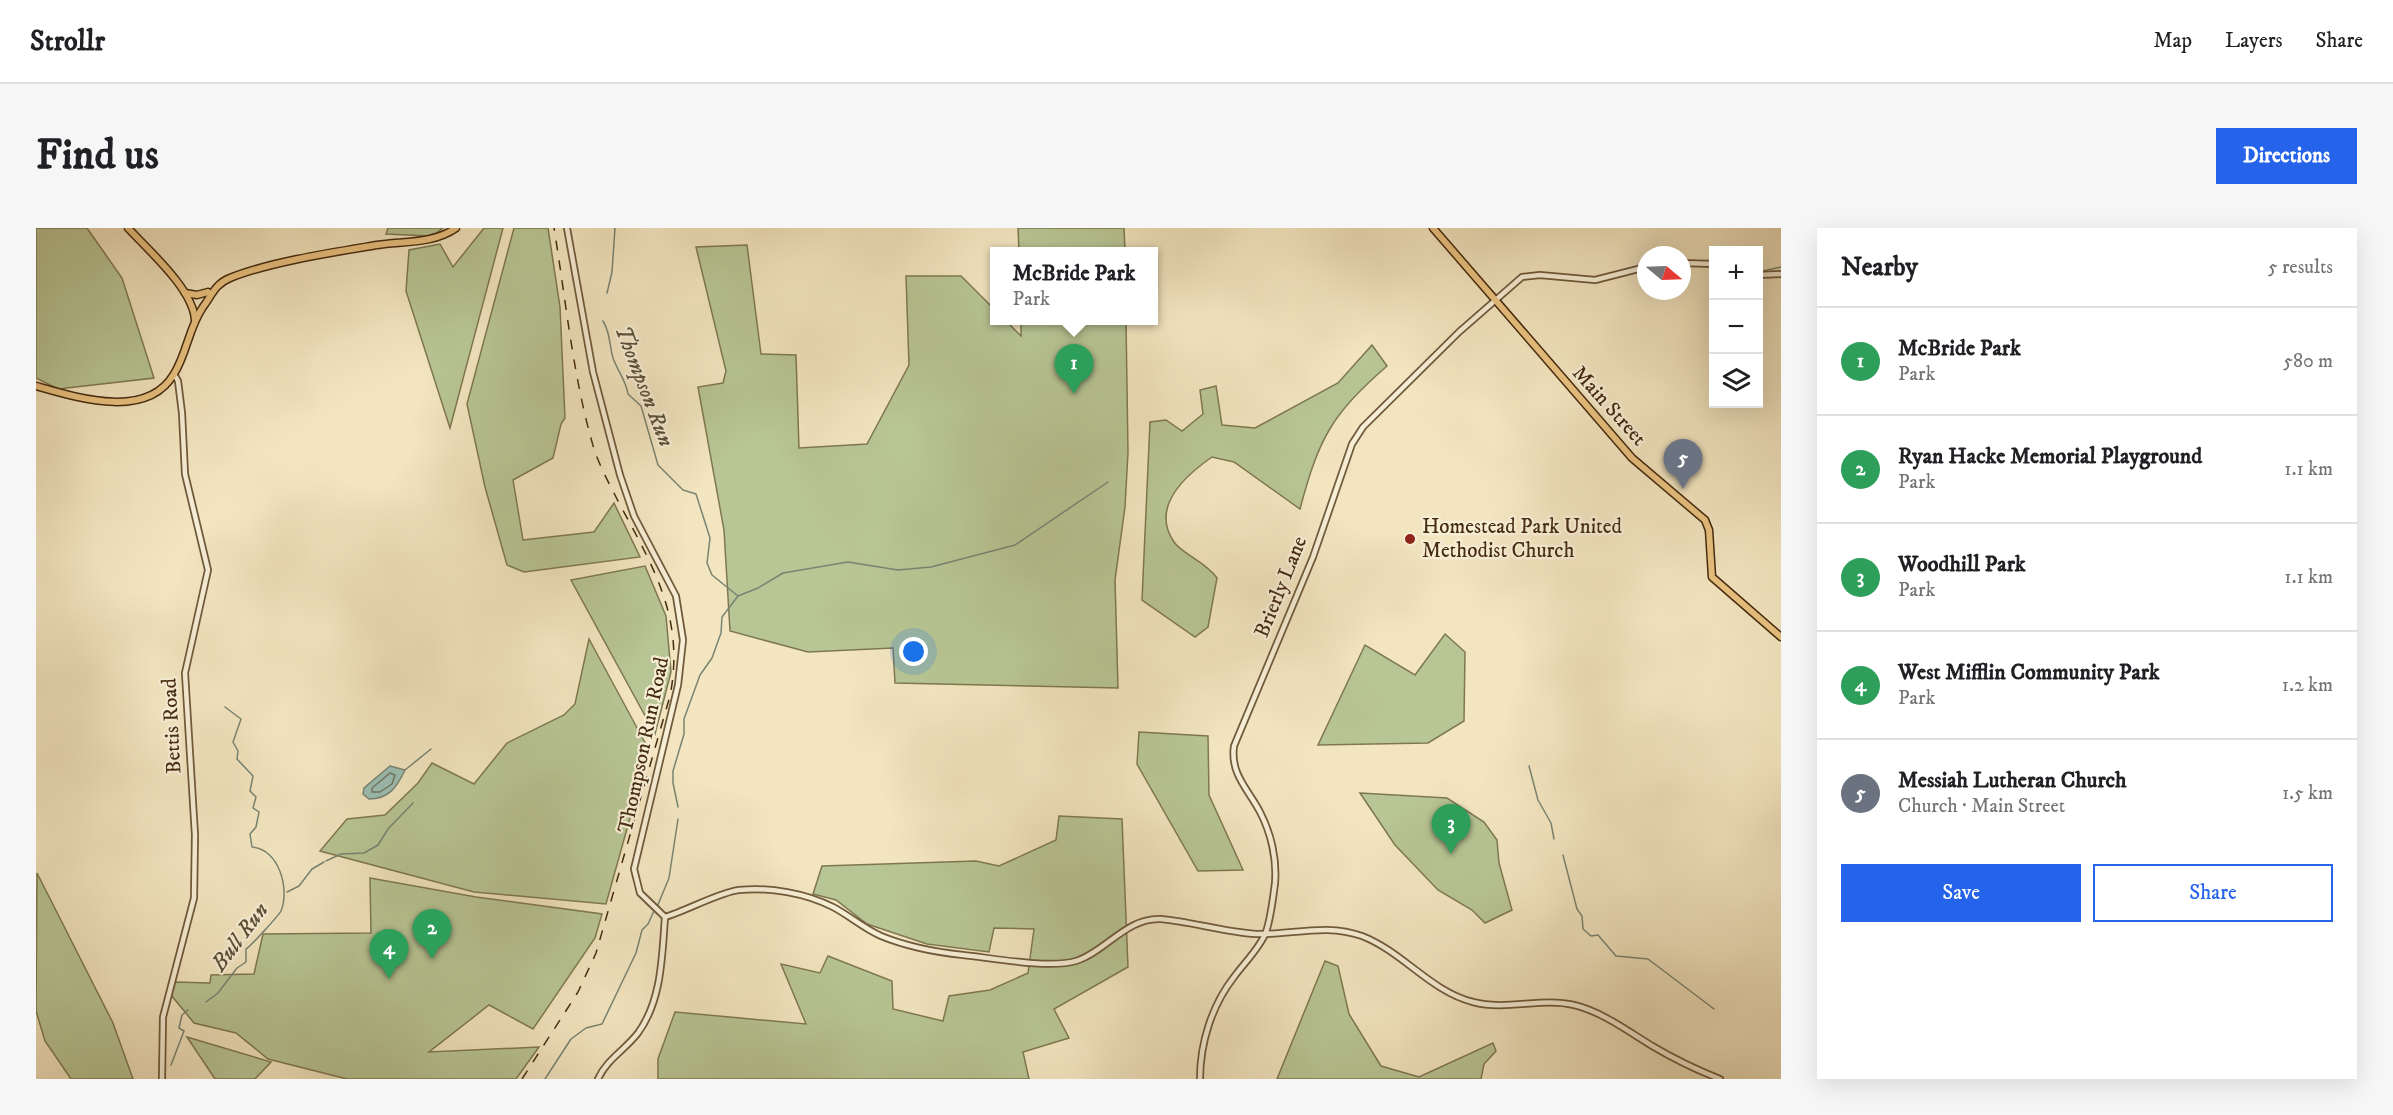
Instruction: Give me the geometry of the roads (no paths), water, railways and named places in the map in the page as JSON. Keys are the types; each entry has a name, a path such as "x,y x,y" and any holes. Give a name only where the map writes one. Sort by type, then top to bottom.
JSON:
{"main road":[{"path":"128,228 185,293 192,306 195,321"},
{"path":"202,308 208,292 219,280 378,245 432,239 456,228"},
{"name":"Main Street","path":"1433,228 1632,458 1705,520 1709,530 1712,577 1781,637"},
{"path":"36,387 110,402 131,403 149,398 160,391 174,374 202,308 216,287 229,278"},
{"path":"185,293 197,295 208,292"}],"street":[{"name":"Thompson Run Road","path":"567,228 593,372 620,475 634,516 676,596 681,632 678,685 633,869 640,892 665,917"},
{"path":"1691,263 1709,264"},
{"name":"Brierly Lane","path":"1265,933 1275,880 1275,858 1270,836 1260,812 1233,765 1236,738 1313,557 1357,435 1394,395 1522,277 1530,275 1595,280 1637,269"},
{"path":"1763,275 1781,274"},
{"name":"Bettis Road","path":"162,1079 163,1017 194,898 195,835 185,673 189,646 208,570 187,486 182,413 178,381 174,374"},
{"path":"598,1079 615,1055 635,1037 649,1018 657,990 665,917 736,890 797,894 833,907 859,925 882,936 928,951 1056,963 1083,958 1145,921 1158,919 1265,933 1325,928 1345,931 1365,937 1448,993 1473,1002 1494,1006 1565,1003 1577,1006 1595,1012 1688,1066 1720,1079"},
{"path":"1200,1079 1201,1057 1210,1019 1226,987 1265,933"}],"water":[{"path":"390,766 405,770 399,782 392,791 382,797 369,799 363,794 364,788"}],"waterway":[{"name":"Thompson Run","path":"607,293 612,272 615,228"},
{"path":"1763,271 1781,267"},
{"name":"Thompson Run","path":"603,321 609,335 613,358 626,384 628,394 641,406 658,465 683,490 696,494 710,538 707,563 712,575 738,596 722,617 721,633 712,658 700,675 684,719 684,734 673,771 678,807"},
{"path":"738,596 758,588 783,573 848,562 898,570 931,567 1015,545 1108,482"},
{"name":"Bull Run","path":"206,1002 218,993 237,968 246,962 246,949 281,911 284,892 280,871 275,862 261,849 252,847 250,834 256,827 259,812 253,808 256,797 250,791 253,776 237,759 238,751 233,742 241,719 225,707"},
{"path":"405,770 431,749"},
{"path":"1529,766 1538,800 1551,823 1554,839"},
{"path":"326,861 341,854 364,853 378,845 388,829 413,803"},
{"name":"Thompson Run","path":"657,907 669,878 678,819"},
{"path":"1563,855 1577,909 1582,916 1583,929 1591,936 1598,935 1616,956 1648,959 1714,1009"},
{"path":"287,892 299,886 312,869 324,862"},
{"name":"Thompson Run","path":"545,1079 571,1039 586,1028 602,1024 636,953 642,930 648,924 654,911"},
{"name":"Bull Run","path":"171,1065 184,1031 179,1028 182,1015 188,1010"}],"railway":[{"path":"522,1079 578,992 596,953 670,696 674,668 670,618 663,595 644,550 605,476 594,449 575,367 554,228"}],"place":[{"name":"McBride Park","path":"1074,394"},
{"name":"Messiah Lutheran Church","path":"1683,489"},
{"name":"Homestead Park United Methodist Church","path":"1410,539"},
{"name":"Woodhill Park","path":"1451,854"},
{"name":"Ryan Hacke Memorial Playground","path":"432,959"},
{"name":"West Mifflin Community Park","path":"389,979"}]}
